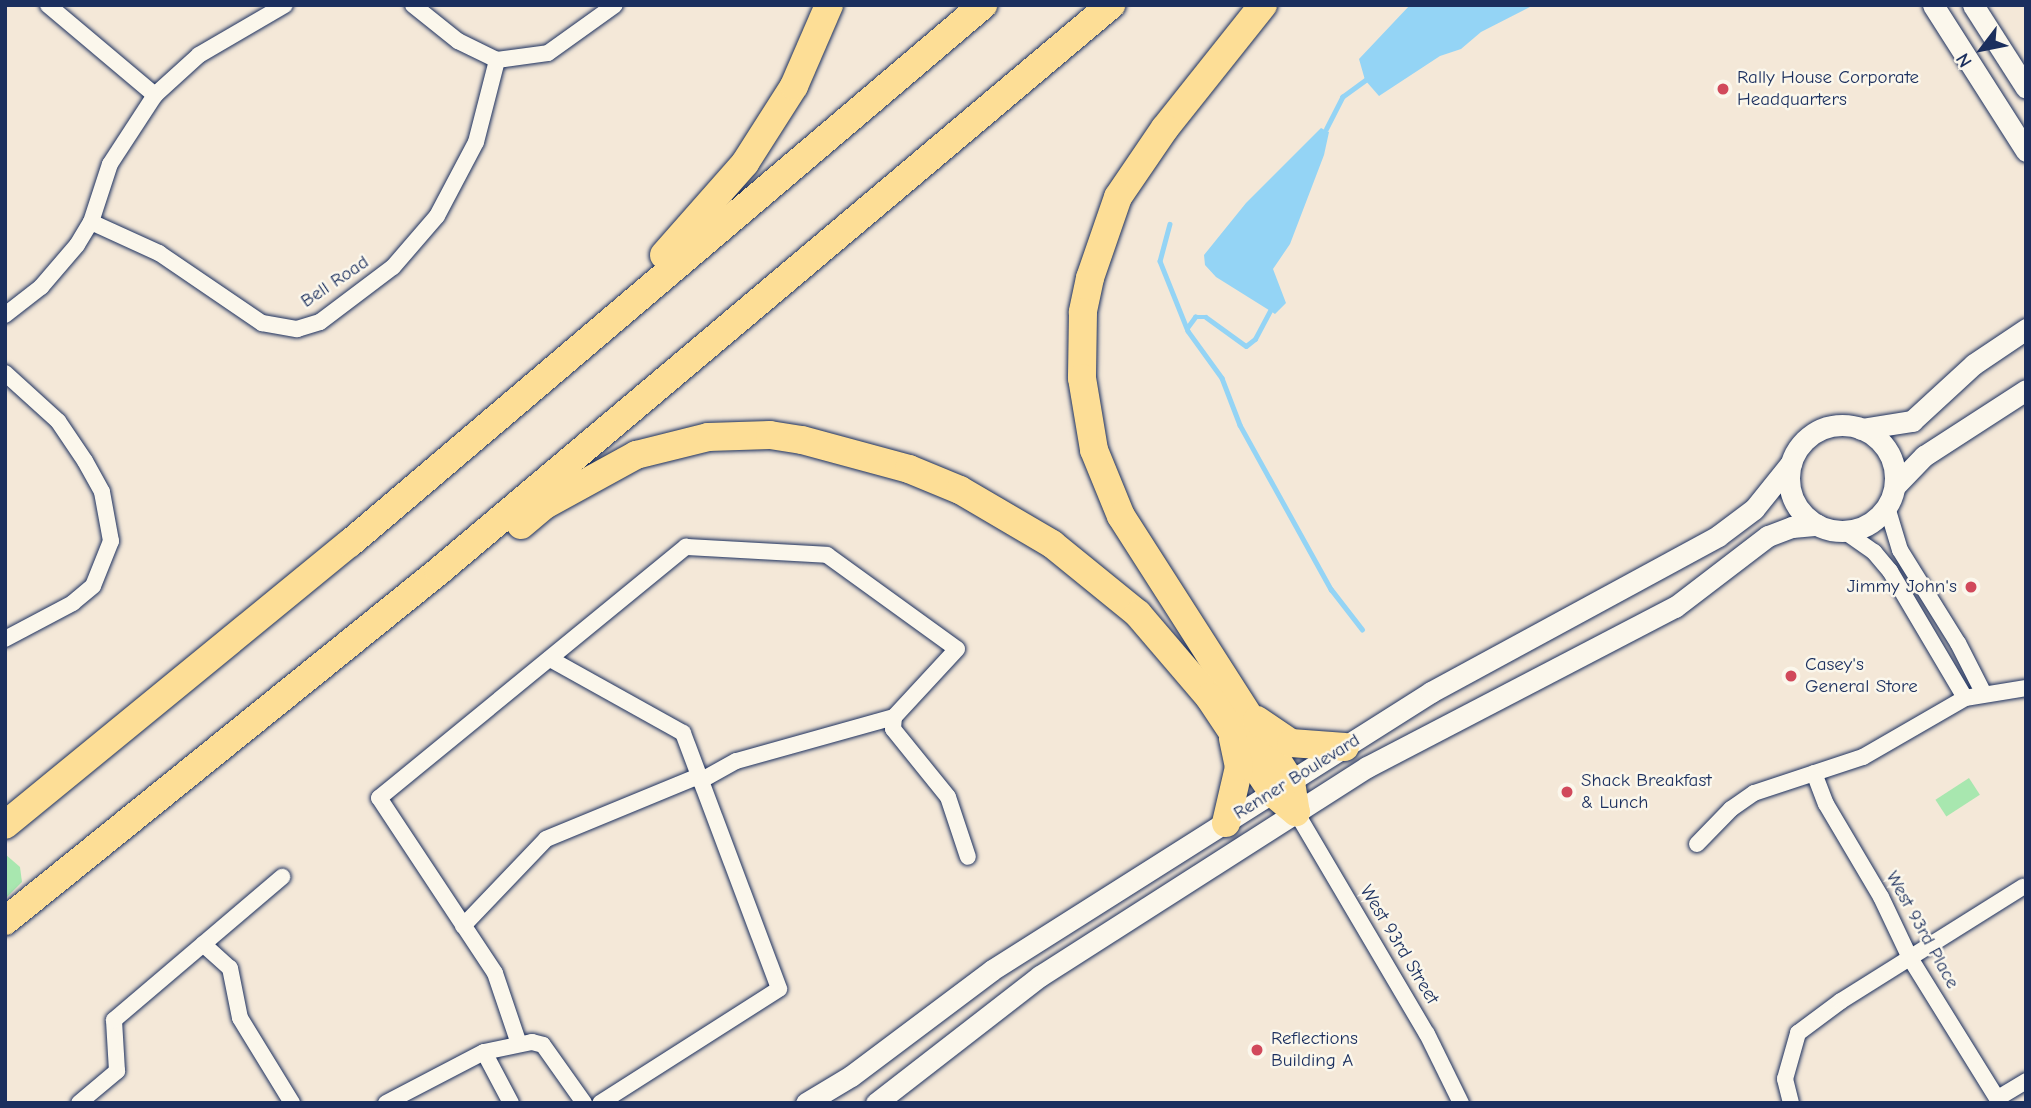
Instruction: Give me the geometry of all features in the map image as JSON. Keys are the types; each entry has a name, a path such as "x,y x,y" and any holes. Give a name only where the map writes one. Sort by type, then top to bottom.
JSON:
{"highway":[{"path":"606,323 618,295 669,251 745,163 794,86 830,5"},
{"path":"5,825 350,542 983,5"},
{"path":"5,921 439,571 1111,5"},
{"path":"1263,5 1165,128 1118,197 1090,278 1081,346 1086,413 1104,480 1237,718 1296,812"},
{"path":"439,571 458,575 545,505 636,454 673,443 750,435 830,445 909,469 960,490 1052,544 1138,614 1237,718 1291,743 1345,747"},
{"path":"1226,822 1239,767 1237,718"}],"main road":[{"path":"1933,5 2026,151"},
{"path":"1973,5 2026,88"},
{"path":"2026,329 1974,364 1912,421 1861,429 1825,428 1804,441 1791,463 1793,499 1817,525 1844,531 1871,523 1887,507 1895,486 1924,456 2026,390"},
{"path":"1861,429 1889,453 1895,486"},
{"name":"Renner Boulevard","path":"806,1103 851,1076 992,971 1431,692 1718,536 1754,509 1791,463"},
{"name":"Renner Boulevard","path":"876,1103 1040,976 1296,812 1448,721 1675,607 1768,536 1793,527 1817,525"}],"street":[{"path":"48,5 155,95"},
{"path":"5,315 69,256 91,222 110,164 155,95 199,55 285,5"},
{"path":"413,5 458,41 497,60 548,53 615,5"},
{"name":"Bell Road","path":"91,222 159,253 262,323 297,329 320,322 393,268 437,216 476,142 497,60"},
{"path":"5,373 58,421 85,461 102,492 111,541 93,586 50,617 5,639"},
{"path":"1887,507 1900,550 1958,643 1983,692"},
{"path":"1844,531 1874,552 1889,571 1965,698"},
{"path":"463,926 546,839 736,761 894,717 957,649 827,555 686,547 379,798 463,926 495,973 519,1044"},
{"path":"551,659 683,733 779,989 600,1103"},
{"path":"1697,844 1754,793 1889,744 1965,698 1983,692 2026,688"},
{"path":"894,717 893,729 948,797 968,857"},
{"name":"West 93rd Place","path":"1814,773 1826,804 1881,897 1910,958 1999,1100"},
{"name":"West 93rd Street","path":"1296,812 1427,1034 1461,1103"},
{"path":"79,1103 117,1071 114,1020 282,877"},
{"path":"1791,1103 1785,1079 1787,1062 1798,1033 2023,887"},
{"path":"203,944 230,968 240,1018 292,1103"},
{"path":"386,1103 409,1097 484,1052 519,1044 543,1045 584,1103"},
{"path":"484,1052 513,1100"},
{"path":"1999,1100 2026,1081"}],"green space":[{"path":"1969,778 1980,795 1946,817 1935,800"},
{"path":"5,854 20,867 22,882 5,899"}],"water":[{"path":"1410,5 1534,5 1481,32 1461,49 1440,56 1379,96 1365,80 1359,59"},
{"path":"1321,128 1329,132 1324,155 1290,244 1273,269 1286,303 1275,314 1216,277 1205,265 1204,255 1246,203"}],"waterway":[{"path":"1326,129 1342,97 1365,80"},
{"path":"1170,224 1160,261 1188,331 1222,378 1240,425 1331,589 1362,629"},
{"path":"1187,328 1195,317 1206,317 1246,346 1255,339 1270,311"}],"place":[{"name":"Rally House Corporate Headquarters","path":"1723,89"},
{"name":"Jimmy John's","path":"1971,587"},
{"name":"Casey's General Store","path":"1791,676"},
{"name":"Shack Breakfast & Lunch","path":"1567,792"},
{"name":"Reflections Building A","path":"1257,1050"}]}
